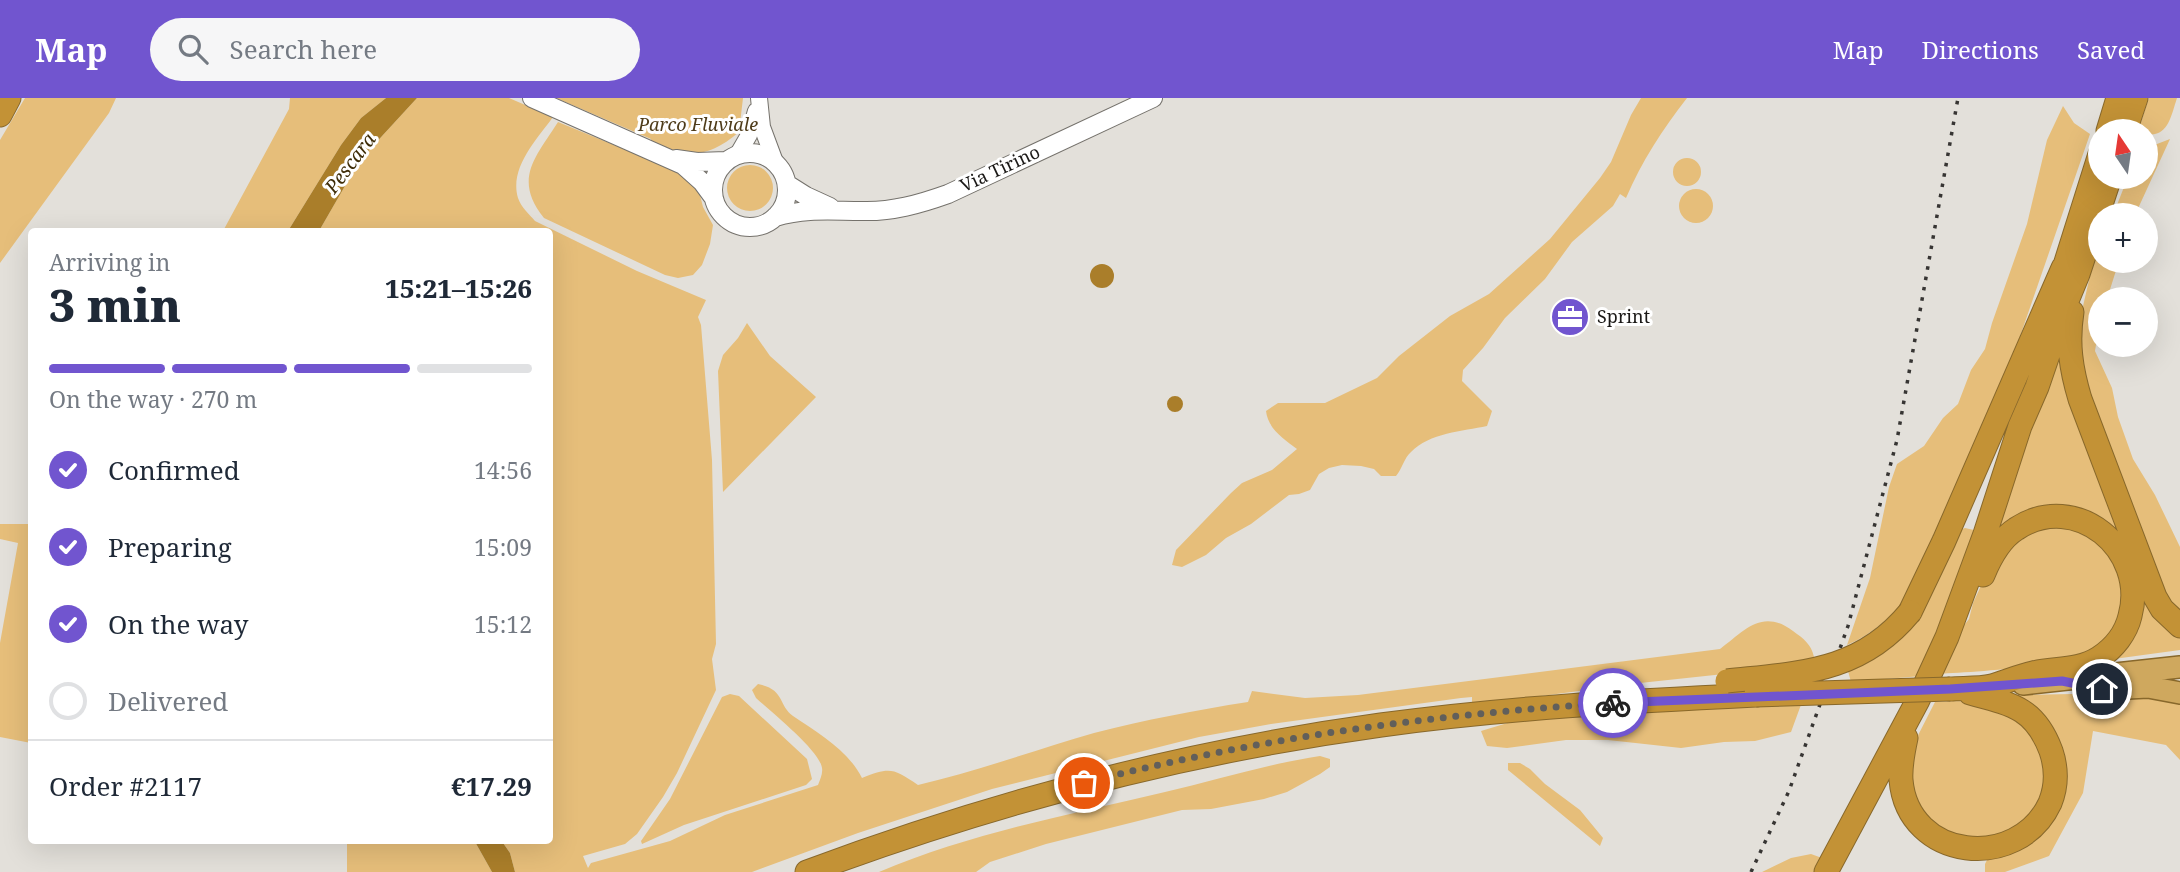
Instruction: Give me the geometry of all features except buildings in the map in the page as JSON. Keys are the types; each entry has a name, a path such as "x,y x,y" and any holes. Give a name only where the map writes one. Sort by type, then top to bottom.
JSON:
{"highway":[{"path":"0,115 9,98"},
{"path":"2107,119 2110,98"},
{"path":"2110,119 2118,98"},
{"path":"2129,119 2136,98"},
{"path":"1564,706 1612,695 1813,670 1844,662 1880,641 1910,612 2071,271 2094,189"},
{"path":"1826,872 1932,673 1963,596 2020,426 2029,384 2055,305 2071,271"},
{"path":"2071,271 2068,344 2075,381 2155,597 2162,609 2180,626"},
{"path":"1963,596 1980,581 2004,539 2029,521 2048,517 2067,518 2098,528 2117,545 2132,575 2133,606 2129,622 2109,650 2087,664 2033,673 1990,686"},
{"path":"807,872 975,814 1060,789 1275,742 1381,725 1564,706 1756,695 1950,689 2062,681 2170,668 2180,661"},
{"path":"2062,681 2102,689 2148,687 2180,693"},
{"path":"1909,718 1900,769 1901,785 1910,812 1926,832 1946,844 1980,851 1998,849 2024,837 2045,813 2056,790 2054,760 2043,732 2032,719 2010,705 1950,689"}],"main road":[{"path":"532,98 669,158 693,173 713,197 719,211 736,225 755,227 766,224 775,218 785,202 787,184 783,172 775,162 754,152 732,158 697,162 669,158"},
{"name":"Via Tirino","path":"775,218 802,211 886,210 924,202 948,194 1153,98"},
{"path":"713,197 713,180 732,158"},
{"name":"Via Tirino","path":"787,184 819,203 840,211"}],"street":[{"path":"732,158 752,128 758,98"},
{"path":"758,98 762,127 775,162"}],"green space":[{"path":"25,98 116,98 109,113 0,263 0,140"},
{"path":"290,98 386,98 361,118 341,145 290,228 225,228 289,109"},
{"path":"417,98 509,98 553,117 526,154 517,176 516,187 518,198 525,210 535,221 549,228 321,228 360,160"},
{"name":"Parco Fluviale","path":"556,98 743,98 739,132 717,147 687,153 651,142 651,139"},
{"path":"1641,98 1687,98 1653,146 1626,198 1620,194 1613,206 1572,242 1545,279 1505,318 1463,370 1462,381 1492,411 1487,426 1427,441 1409,454 1396,476 1381,476 1374,469 1361,466 1342,465 1329,468 1319,474 1310,490 1289,495 1206,555 1182,567 1172,565 1176,550 1231,493 1242,483 1272,470 1297,449 1273,428 1266,411 1278,403 1325,403 1377,378 1399,356 1450,316 1489,294 1550,239 1600,178 1611,162"},
{"path":"2149,98 2177,98 2168,124 2159,133 2158,119 2142,119"},
{"path":"2063,106 2074,123 2088,133 2088,140 2005,380 1913,591 1883,622 1847,645 1870,578 1889,487 1897,464 1924,446 1943,418 1958,404 1971,370 1985,349 2027,224 2047,140"},
{"path":"558,122 687,175 698,187 703,207 713,225 710,244 702,265 693,275 678,278 665,275 544,218 530,192 529,180 535,158"},
{"path":"2170,139 2158,165 2158,144"},
{"path":"1687,158 1697,162 1701,172 1697,182 1687,186 1677,182 1673,172 1677,162"},
{"path":"750,165 766,172 773,188 766,204 750,211 734,204 727,188 734,172"},
{"path":"1696,189 1708,194 1713,206 1708,218 1696,223 1684,218 1679,206 1684,194"},
{"path":"2123,189 2147,189 2141,203 2118,203"},
{"path":"553,230 637,271 706,300 698,317 701,325 712,460 716,644 712,659 716,690 677,773 637,834 625,844 583,856 588,868 591,863 670,841 725,815 818,785 822,770 819,761 783,721 756,698 752,690 758,684 777,693 788,712 841,751 862,778 891,771 918,785 1094,733 1248,702 1252,691 1305,698 1358,695 1720,649 1754,624 1772,621 1782,624 1806,642 1814,657 1808,665 1472,705 1472,697 1461,698 1271,724 1199,737 992,789 858,833 752,872 515,872 510,853 504,844 553,844"},
{"path":"2091,273 2115,273 2111,287 2088,287 2088,357 2098,357 2112,388 2118,417 2133,459 2155,495 2180,547 2180,616 2165,603 2079,373 2075,341"},
{"path":"747,323 770,356 816,397 723,492 718,371 723,355"},
{"path":"2058,338 2127,545 2085,511 2046,506 2018,514 1998,532"},
{"path":"0,524 28,524 28,742 0,737 0,643 18,543 0,539"},
{"path":"2060,525 2101,546 2115,562 2120,573 2121,609 2113,633 2103,645 2070,659 2047,663 1934,674 1969,619 1973,603 1991,564 2029,527"},
{"path":"1965,528 1974,530 1975,538 1921,676 1851,682 1848,671 1862,659 1956,531"},
{"path":"2139,592 2180,631 2180,650 2099,661"},
{"path":"2127,693 2180,699 2180,760 2166,745 2093,731 2083,793 2049,856 2005,872 1985,872 1989,856 2060,792 2013,695"},
{"path":"730,694 739,696 807,759 812,779 806,785 684,825 642,844 641,841 670,799 722,697"},
{"path":"1802,702 1791,732 1755,741 1681,748 1608,740 1566,740 1507,748 1487,746 1481,731 1524,718"},
{"path":"1935,702 1987,702 2004,708 2042,743 2046,797 2006,840 1954,841 1913,803 1909,753"},
{"path":"1320,756 1330,759 1330,767 1287,792 1264,799 1211,809 1182,810 1046,844 990,862 976,872 879,872 949,846 1020,826"},
{"path":"1508,763 1520,763 1530,769 1580,810 1603,838 1600,846 1508,770"},
{"path":"347,844 476,844 492,872 347,872"},
{"path":"1811,854 1822,858 1814,872 1762,872 1791,858"}],"water":[{"name":"Pescara","path":"386,98 417,98 360,160 321,228 290,228 341,145 361,118"},
{"path":"1102,264 1111,267 1114,276 1111,285 1102,288 1093,285 1090,276 1093,267"},
{"path":"1172,396 1178,396 1183,404 1181,410 1172,412 1167,407 1167,401"},
{"path":"476,844 504,844 510,853 515,872 492,872"}],"railway":[{"path":"1751,872 1789,791 1848,626 1897,440 1958,98"}],"way so far":[{"path":"1084,783 1275,742 1381,725 1613,703"}],"place":[{"name":"Sprint","path":"1570,317"}],"route":[{"path":"1613,703 1950,689 2062,681 2102,689"}]}
